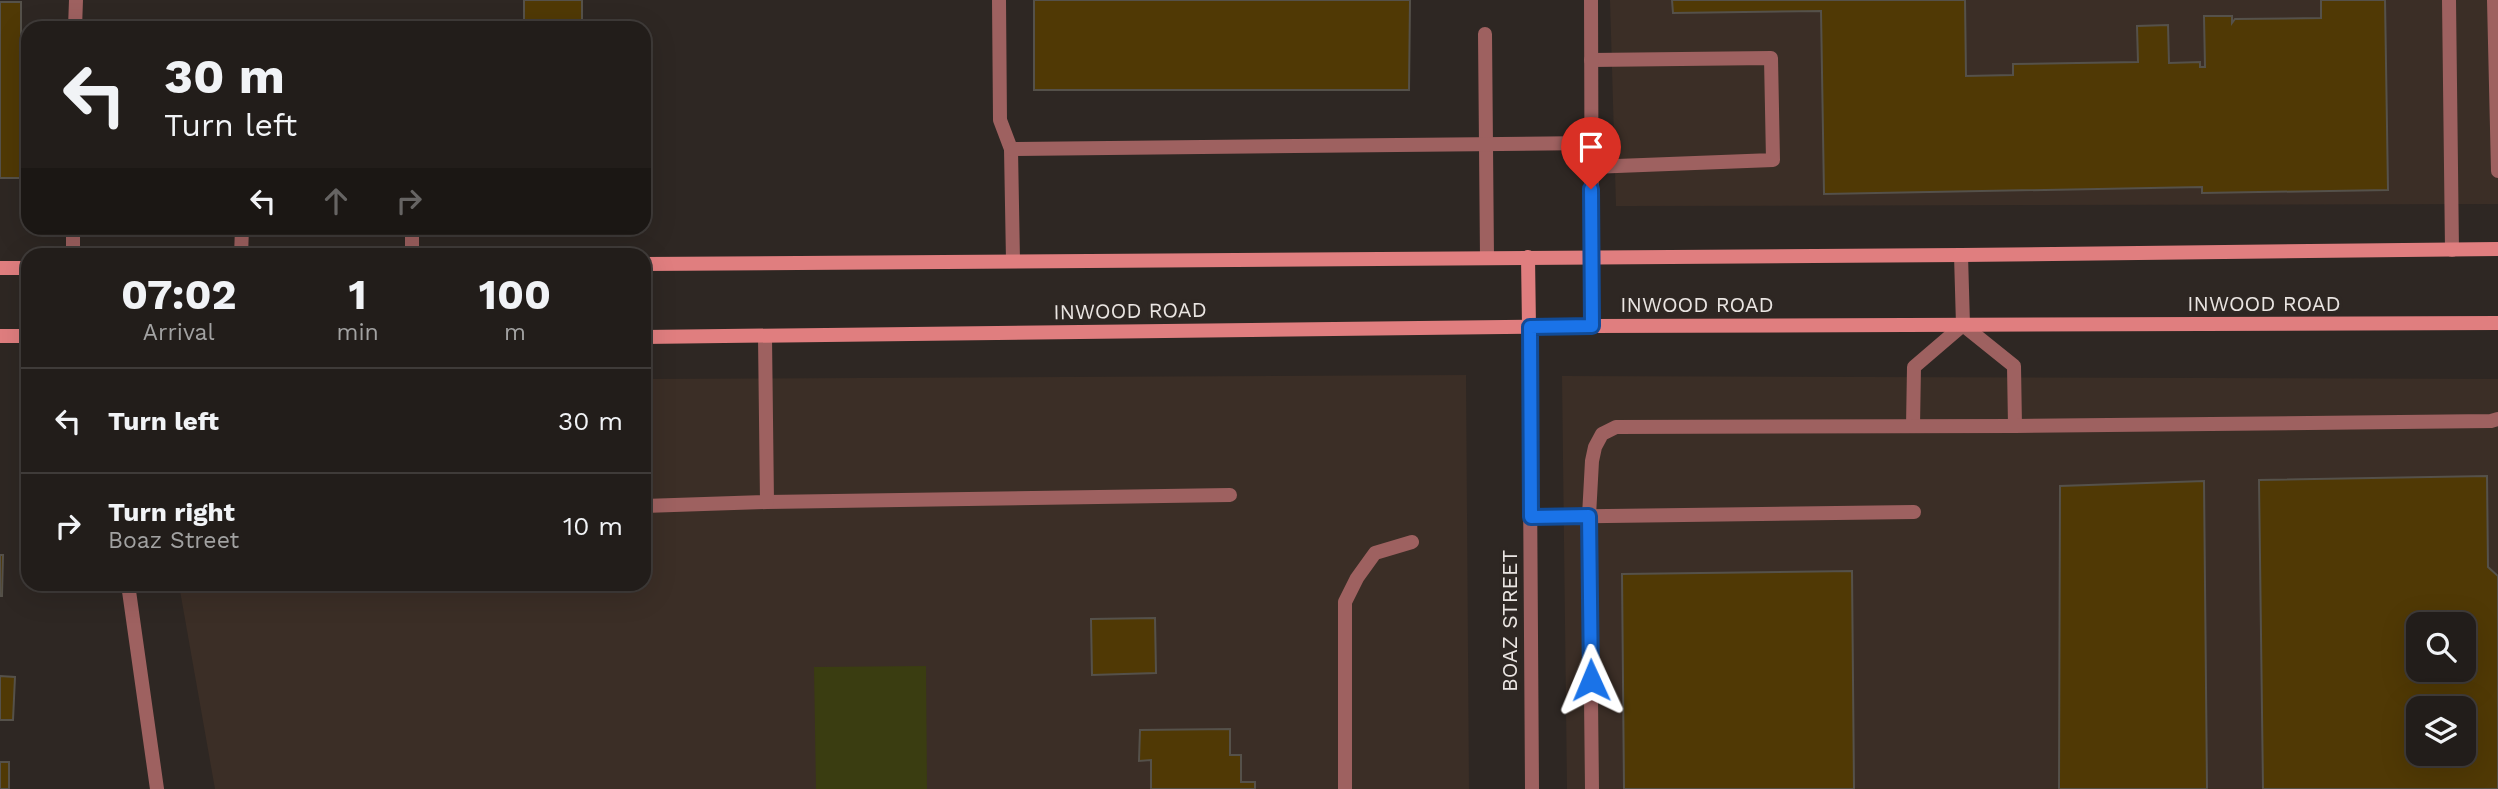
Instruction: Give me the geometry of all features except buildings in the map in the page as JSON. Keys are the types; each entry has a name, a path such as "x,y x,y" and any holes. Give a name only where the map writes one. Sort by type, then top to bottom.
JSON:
{"main road":[{"path":"651,264 2498,249"},
{"path":"1528,257 1530,327"},
{"path":"0,268 21,268"},
{"name":"INWOOD ROAD","path":"651,337 1592,326 2498,323"},
{"path":"0,336 21,336"}],"street":[{"path":"75,21 76,0"},
{"path":"999,0 1000,120 1012,149 1013,261"},
{"path":"1591,0 1592,326"},
{"path":"2449,0 2452,250"},
{"path":"2494,0 2498,171"},
{"path":"1486,34 1487,257"},
{"path":"1591,60 1771,58 1773,160 1591,167"},
{"path":"1012,149 1591,143"},
{"path":"1913,426 1914,367 1962,325 1961,255"},
{"path":"1962,325 2014,366 2015,426"},
{"name":"BOAZ STREET","path":"1530,327 1532,789"},
{"path":"765,337 767,502"},
{"path":"1592,789 1589,516 1592,461 1602,434 1616,427 2015,426 2498,419"},
{"path":"651,506 1230,495"},
{"path":"1531,517 1914,512"},
{"path":"1345,789 1345,602 1374,553 1412,542"},
{"path":"129,591 157,789"}],"shaded area":[{"path":"1610,0 2498,0 2498,204 1616,206"},
{"path":"1466,375 1469,789 215,789 180,591 651,591 651,379"},
{"path":"1562,376 2498,379 2498,789 1567,789"}],"green space":[{"path":"926,666 927,789 816,789 814,667"}],"route":[{"path":"1591,189 1592,326 1530,327 1531,517 1589,516 1591,680"}]}
